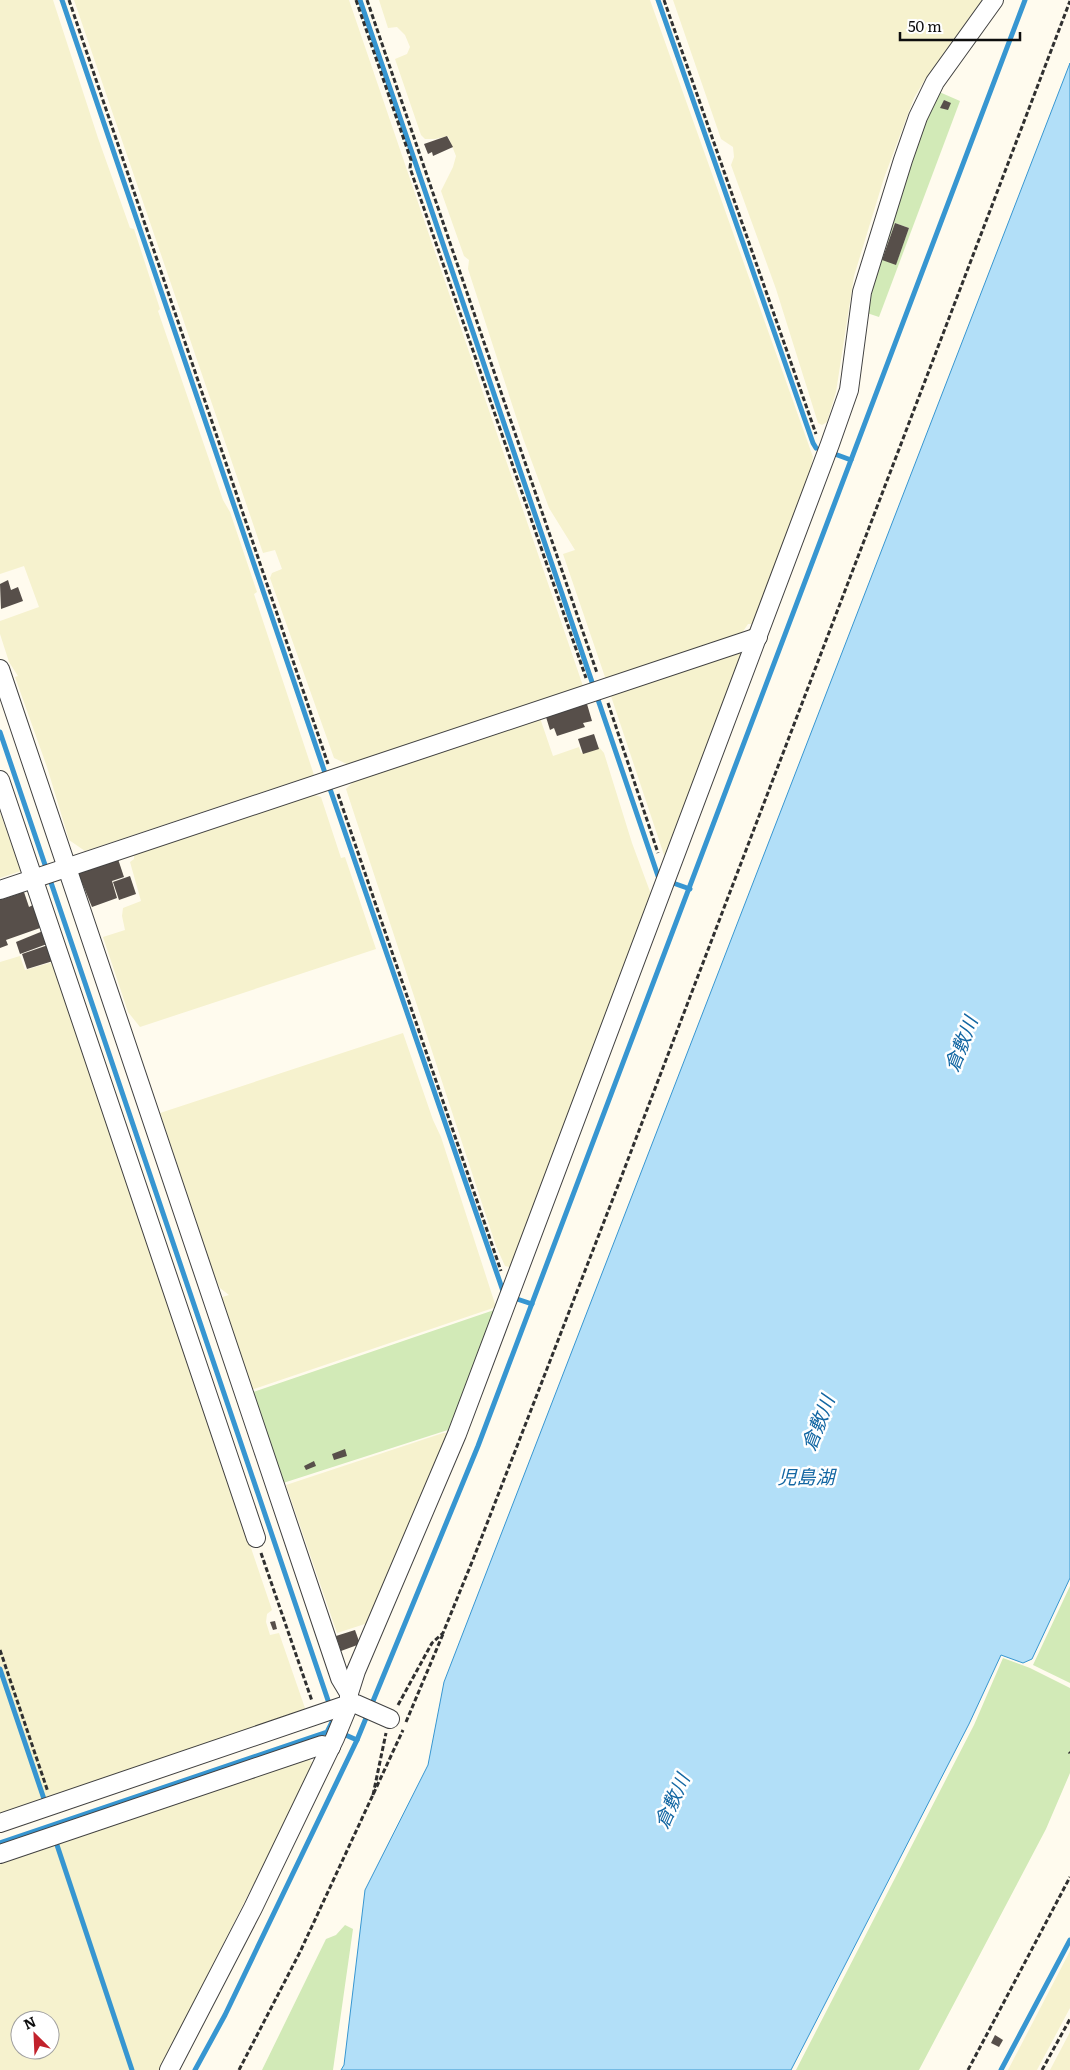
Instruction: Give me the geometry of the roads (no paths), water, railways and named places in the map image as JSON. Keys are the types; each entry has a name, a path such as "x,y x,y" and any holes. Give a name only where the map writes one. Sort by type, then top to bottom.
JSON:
{"street":[{"path":"169,2070 257,1900 338,1717 456,1434 758,637 849,390 862,292 902,160 918,117 935,82 994,0"},
{"path":"0,890 49,872 758,637"},
{"path":"0,669 49,872 256,1538"},
{"path":"0,780 49,872 336,1668 338,1717 322,1745 0,1854"},
{"path":"0,1823 52,1805 338,1717 385,1717"}],"water":[{"name":"児島湖","path":"1070,63 1070,1578 1032,1659 1023,1663 1001,1655 969,1724 791,2070 341,2070 344,2065 365,1890 428,1765 444,1682"}],"waterway":[{"path":"62,0 325,773"},
{"path":"360,0 660,879"},
{"path":"658,0 816,448"},
{"path":"195,2070 225,2015 357,1740 478,1446 1025,0"},
{"path":"832,453 851,460"},
{"path":"0,732 334,1718 327,1732 0,1843"},
{"path":"329,786 504,1294"},
{"path":"673,883 690,889"},
{"path":"514,1298 532,1304"},
{"path":"0,1669 44,1799"},
{"path":"341,1733 357,1740"},
{"path":"56,1842 132,2070"},
{"path":"1001,2070 1070,1940"}],"water label":[{"name":"倉敷川","path":"961,1044"},
{"name":"倉敷川","path":"818,1423"},
{"name":"倉敷川","path":"672,1801"}]}
